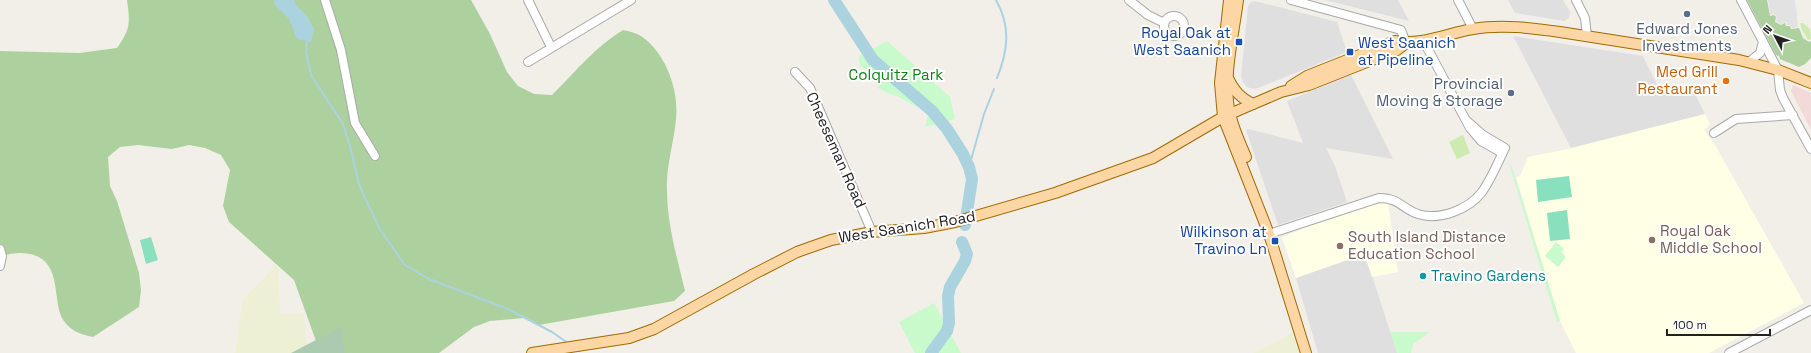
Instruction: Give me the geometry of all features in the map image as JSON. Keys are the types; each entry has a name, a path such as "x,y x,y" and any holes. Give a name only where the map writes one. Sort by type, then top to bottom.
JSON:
{"main road":[{"path":"1229,0 1220,82 1226,116 1269,233 1306,353"},
{"path":"1226,116 1228,79 1238,0"},
{"name":"West Saanich Road","path":"532,353 629,338 654,329 797,252 831,240 872,232 924,228 955,222 1038,199 1153,158 1226,116 1281,92 1307,76 1393,42 1406,43 1473,29 1493,27 1534,28 1749,62 1778,70 1811,83"},
{"path":"1228,79 1234,91 1242,98 1253,104"}],"street":[{"path":"325,0 341,50 356,123 374,156"},
{"path":"528,0 551,47"},
{"path":"528,62 631,0"},
{"path":"1129,0 1151,17 1164,23"},
{"path":"1291,0 1401,30 1406,43"},
{"path":"1458,0 1473,29"},
{"path":"1576,0 1585,18 1587,36"},
{"path":"1741,0 1778,70 1780,90 1811,149"},
{"path":"1269,233 1292,232 1300,224 1379,198 1396,200 1412,211 1427,216 1446,214 1456,211 1476,199 1504,151 1467,121 1423,40"},
{"path":"1749,62 1760,54 1763,42"},
{"name":"Cheeseman Road","path":"795,72 810,88 872,232"},
{"path":"1714,133 1736,119 1793,115"},
{"path":"0,250 2,256 0,266"},
{"path":"1729,353 1811,310"},
{"path":"1744,345 1748,353"}],"shaded area":[{"path":"1325,0 1398,0 1409,21"},
{"path":"1508,0 1563,0 1570,12 1569,18 1564,21 1515,13"},
{"path":"1768,0 1795,0 1798,27 1792,28 1790,25 1787,25 1786,22 1781,24 1776,22 1777,16 1774,14 1770,15"},
{"path":"1255,1 1337,22 1347,52 1258,88 1253,89 1247,87 1241,76 1248,6 1251,2"},
{"path":"1513,36 1643,56 1661,93 1690,84 1705,114 1571,148"},
{"path":"1351,75 1393,159 1326,148 1335,166 1347,202 1278,225 1246,130 1249,129 1303,143 1287,101"},
{"path":"1793,85 1811,93 1811,130 1791,91"},
{"name":"Royal Oak Middle School","path":"1705,114 1710,124 1704,130 1715,145 1804,303 1709,353 1576,353 1560,321 1516,177 1520,176 1528,157 1568,149"},
{"name":"South Island Distance Education School","path":"1388,202 1398,272 1372,277 1364,254 1296,278 1282,238 1307,226 1366,206"},
{"path":"1365,254 1397,353 1318,353 1296,278"},
{"path":"278,263 280,314 304,313 306,345 291,353 235,353 243,299"},
{"path":"341,327 345,353 291,353"},
{"path":"1294,332 1301,353 1254,353"}],"green space":[{"path":"127,0 471,0 490,34 507,72 518,86 534,94 552,95 595,52 613,36 623,30 641,36 650,43 664,62 673,84 676,119 667,181 667,202 673,240 685,291 674,301 539,325 524,318 490,321 474,327 439,353 328,353 316,341 294,280 229,222 223,206 230,170 221,155 205,148 189,145 172,149 138,145 120,147 108,157 110,186 117,201 139,273 141,290 139,307 93,337 77,332 67,325 60,313 52,274 48,265 41,258 22,253 15,253 0,257 0,51 79,53 117,48 127,30 129,14"},
{"path":"1747,0 1767,0 1770,16 1774,15 1776,17 1775,22 1781,25 1785,23 1786,26 1790,26 1791,29 1799,28 1803,38 1809,42 1811,41 1811,58 1805,64 1799,67 1780,59 1779,56 1776,55"},
{"path":"1800,23 1803,23 1810,29 1811,39 1808,40"},
{"name":"Colquitz Park","path":"887,41 950,97 955,119 925,127 929,110 917,107 878,88 876,80 870,71 860,66 859,56"},
{"path":"1463,135 1470,153 1457,159 1449,142"},
{"path":"1511,164 1560,321 1557,322 1510,167"},
{"path":"1569,176 1572,197 1538,202 1536,180"},
{"path":"1567,210 1570,239 1550,241 1547,213"},
{"path":"151,237 158,260 146,264 140,240"},
{"path":"1556,242 1564,249 1561,252 1566,257 1558,267 1545,256"},
{"path":"934,303 961,353 915,353 899,322"},
{"path":"1390,332 1430,332 1413,344 1411,353 1397,353"}],"water":[{"path":"274,0 294,0 296,5 307,16 314,29 311,42 297,39 289,19 275,5"}],"waterway":[{"path":"834,0 873,60 932,111 947,129 963,154 969,167 972,179 965,225"},
{"path":"996,0 1001,10 1006,29 1004,58 997,78"},
{"path":"307,41 306,52 311,75 343,124 359,184 365,198 381,231 405,265 429,279 508,309 552,332 568,343"},
{"path":"969,167 984,114 994,89"},
{"path":"931,353 947,331 949,323 948,296 950,287 965,261 967,254 962,242"}],"place":[{"name":"Edward Jones Investments","path":"1687,14"},
{"name":"Royal Oak at West Saanich","path":"1239,42"},
{"name":"West Saanich at Pipeline","path":"1350,52"},
{"name":"Med Grill Restaurant","path":"1726,81"},
{"name":"Provincial Moving & Storage","path":"1511,93"},
{"name":"Royal Oak Middle School","path":"1652,240"},
{"name":"Wilkinson at Travino Ln","path":"1275,241"},
{"name":"South Island Distance Education School","path":"1340,246"},
{"name":"Travino Gardens","path":"1423,276"}]}
